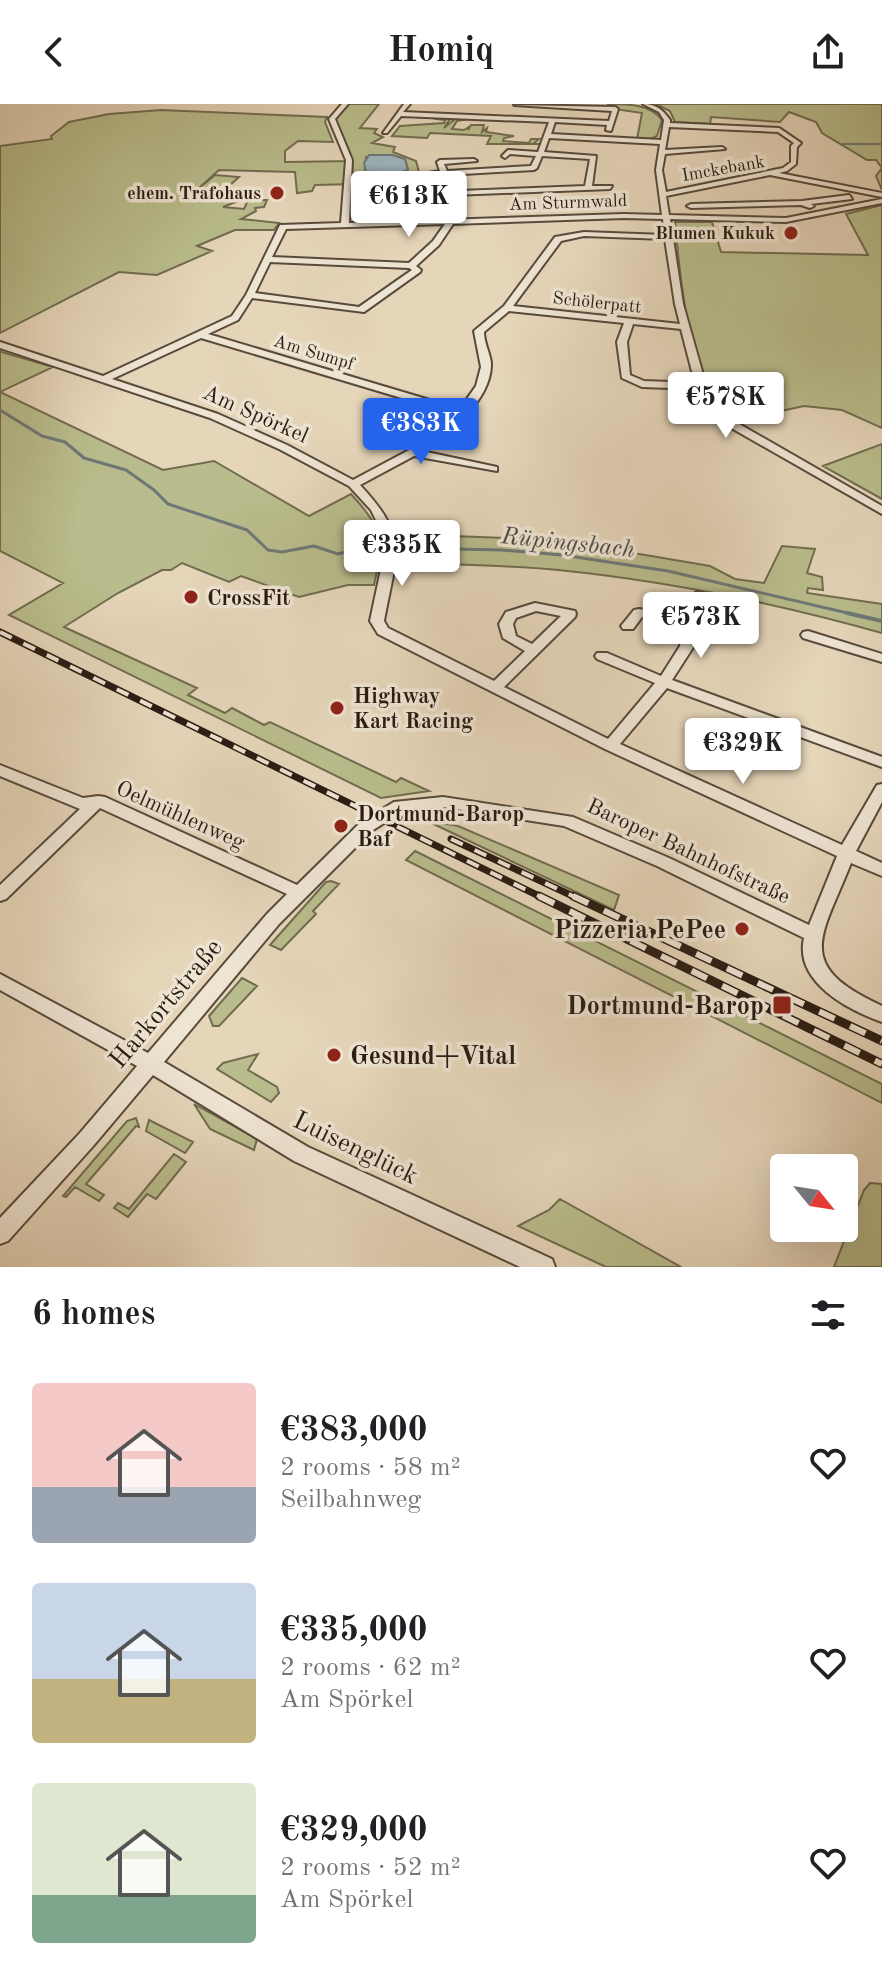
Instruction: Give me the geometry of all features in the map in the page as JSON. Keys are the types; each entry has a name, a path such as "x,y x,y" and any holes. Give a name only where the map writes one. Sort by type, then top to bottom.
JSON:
{"street":[{"path":"345,104 332,119 349,160 345,225"},
{"path":"385,132 407,104"},
{"path":"455,116 462,104"},
{"path":"510,119 518,104 615,109 609,132"},
{"path":"646,104 666,117 659,170 684,327 699,386 712,407 730,423 882,511"},
{"path":"399,114 611,123"},
{"path":"432,194 425,174 532,169 553,121"},
{"path":"666,125 786,133 798,143 794,146 794,163 785,170 771,174"},
{"path":"547,136 663,142"},
{"path":"661,152 722,149"},
{"path":"507,153 595,155 588,188"},
{"path":"444,173 440,162 474,161"},
{"name":"Imckebank","path":"664,194 771,174 882,198"},
{"path":"404,195 610,187"},
{"path":"691,206 802,203 849,197"},
{"name":"Am Sturmwald","path":"107,378 235,318 250,295 283,227 624,216 774,220 828,214 882,198"},
{"path":"802,203 828,214"},
{"path":"411,266 436,243 450,222"},
{"path":"353,484 411,452 450,426 463,413 487,369 479,331 507,308 561,237 584,234 669,237"},
{"path":"250,295 361,310 417,270 411,266 267,259"},
{"name":"Schölerpatt","path":"507,308 684,327"},
{"path":"629,323 622,342 625,376 642,384 699,386"},
{"name":"Am Sumpf","path":"202,335 463,413"},
{"name":"Am Spörkel","path":"0,345 107,378 245,429 353,484 382,517 390,549 378,626 610,746 882,870"},
{"path":"411,452 493,469"},
{"path":"610,746 664,682 687,646 689,620 697,596"},
{"path":"628,626 639,613 689,620"},
{"path":"808,635 882,658"},
{"path":"497,686 534,650"},
{"path":"603,656 664,682 882,762"},
{"name":"Oelmühlenweg","path":"0,770 82,804 99,801 298,892"},
{"path":"880,795 846,855 840,877 812,934 813,959 826,982 838,993 882,1014"},
{"path":"0,895 99,801"},
{"name":"Baroper Bahnhofstraße","path":"381,815 400,806 431,801 567,821 812,934"},
{"name":"Harkortstraße","path":"0,1234 298,892 381,815"},
{"name":"Luisenglück","path":"0,981 150,1064 301,1154 544,1267"}],"green space":[{"path":"349,104 379,104 360,128 377,129 374,133 383,137 372,143 395,147 393,152 416,161 420,176 399,177 399,183 315,185 312,191 297,193 295,172 219,170 191,195 215,175 239,177 218,196 243,199 223,207 244,209 248,200 267,200 264,207 255,208 256,211 241,219 279,223 274,230 235,230 197,246 212,251 157,275 119,272 0,333 0,146 52,139 51,136 69,122 109,114 161,110 327,117 325,122 333,142 298,141 285,151 285,162 352,161 335,120","holes":["392,155 405,159 408,170 376,180 365,175 366,157"]},
{"path":"608,104 631,105 652,111 662,120 657,136 648,140 614,138 637,139 642,113 608,108"},
{"path":"656,104 882,104 882,168 876,160 867,160 822,133 816,122 789,112 780,122 711,117 710,124 675,122 670,111"},
{"path":"436,116 450,119 444,128 456,118 468,119 457,121 452,129 469,127 468,130 471,125 484,125 482,132 487,128 486,132 514,136 503,141 529,143 531,139 539,139 533,144 487,144 491,136 430,133 427,138 392,136 400,126 444,123 445,120 435,119"},
{"path":"882,168 882,190 876,176"},
{"path":"882,205 882,428 842,410 804,406 735,421 732,419 712,399 697,362 686,314 675,222 712,222 721,252 868,255 846,214"},
{"path":"2,352 53,367 0,392"},
{"path":"0,392 163,470 214,461 309,516 351,494 370,517 378,536 380,546 374,585 348,585 299,597 241,576 229,582 182,563 118,593 64,627 197,688 188,695 225,713 232,708 264,725 270,722 396,782 401,778 429,791 381,798 9,615 63,583 0,551"},
{"path":"882,444 882,499 823,466"},
{"path":"399,534 506,538 598,547 710,566 735,579 764,583 782,546 815,549 807,573 822,577 823,590 808,588 807,593 882,604 882,633 761,603 640,580 538,568 399,562"},
{"path":"425,820 458,826 619,895 614,910"},
{"path":"415,851 882,1084 882,1103 406,860"},
{"path":"326,882 339,884 313,911 316,914 281,950 270,945"},
{"path":"242,978 257,986 219,1026 213,1026 209,1016"},
{"path":"258,1054 248,1070 277,1087 279,1093 271,1102 217,1069 223,1063"},
{"path":"194,1104 257,1139 254,1150 210,1129"},
{"path":"136,1118 139,1127 136,1126 86,1184 104,1195 99,1201 75,1187 66,1197 63,1196 127,1121"},
{"path":"149,1120 193,1142 185,1153 146,1131"},
{"path":"174,1154 186,1162 156,1199 147,1194 128,1217 114,1208 118,1203 129,1209"},
{"path":"870,1183 882,1184 882,1267 834,1267 844,1242 858,1242 858,1205"},
{"path":"560,1199 681,1267 606,1267 518,1226 549,1210"}],"water":[{"path":"369,155 392,155 405,159 408,170 383,179 367,178 364,163"}],"waterway":[{"path":"843,144 882,144"},
{"name":"Rüpingsbach","path":"0,410 42,436 65,442 84,458 126,470 168,504 247,530 268,550 282,552 314,546 338,554 364,547 501,550 562,555 668,571 856,615"},
{"name":"Rüpingsbach","path":"847,613 882,621"}],"railway":[{"path":"0,632 543,898"},
{"path":"451,839 577,898"},
{"path":"539,896 882,1064"},
{"path":"573,896 882,1041"}],"place":[{"name":"ehem. Trafohaus","path":"277,193"},
{"name":"Blumen Kukuk","path":"791,233"},
{"name":"CrossFit","path":"191,597"},
{"name":"Highway Kart Racing","path":"337,708"},
{"name":"Dortmund-Barop Baf","path":"341,826"},
{"name":"Pizzeria PePee","path":"742,929"},
{"name":"Dortmund-Barop","path":"782,1005"},
{"name":"Gesund+Vital","path":"334,1055"}]}
